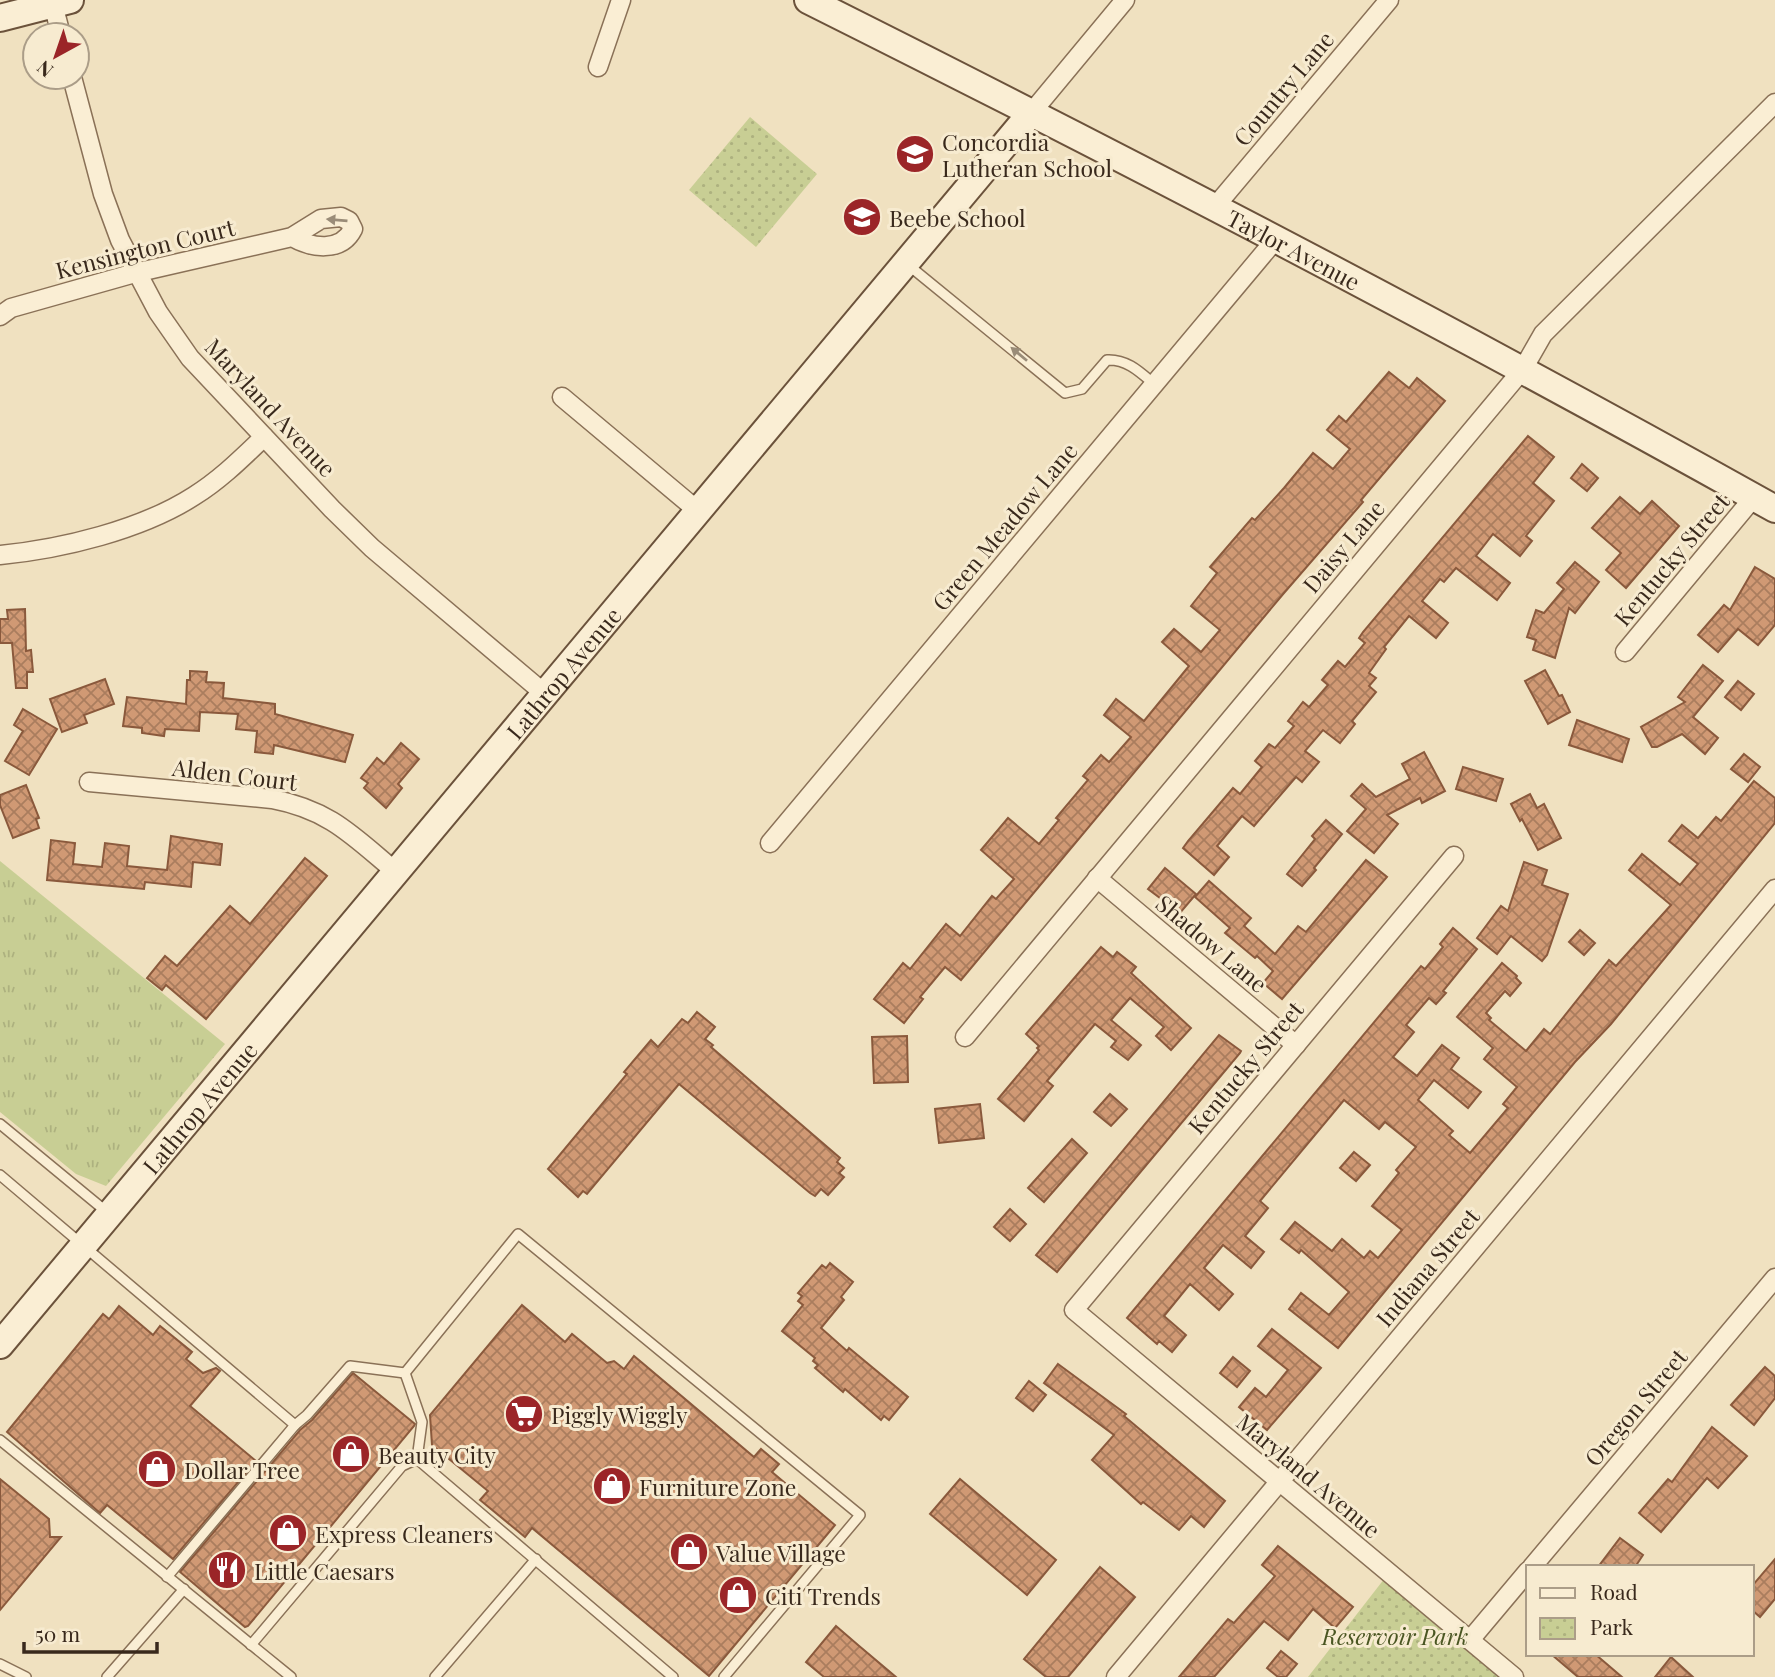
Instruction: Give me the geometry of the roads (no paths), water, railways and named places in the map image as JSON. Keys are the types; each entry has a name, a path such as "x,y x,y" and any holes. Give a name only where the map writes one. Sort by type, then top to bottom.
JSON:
{"street":[{"path":"598,67 621,0"},
{"name":"Taylor Avenue","path":"808,0 1032,112 1522,369 1765,503"},
{"name":"Lathrop Avenue","path":"1,1342 1125,0"},
{"name":"Country Lane","path":"1214,208 1389,0"},
{"path":"0,18 58,1 60,21"},
{"name":"Maryland Avenue","path":"76,91 103,194 135,273 190,358 372,548 545,694"},
{"name":"Daisy Lane","path":"965,1037 1522,369 1543,334 1775,103"},
{"name":"Kensington Court","path":"4,310 135,273 292,237"},
{"name":"Green Meadow Lane","path":"770,844 1275,240"},
{"path":"562,397 698,511"},
{"path":"0,555 66,545 157,515 192,498 219,479 264,437"},
{"name":"Kentucky Street","path":"1625,652 1765,503"},
{"name":"Alden Court","path":"89,782 294,804 316,811 337,823 396,872"},
{"name":"Kentucky Street","path":"1074,1310 1454,856"},
{"name":"Shadow Lane","path":"1097,878 1296,1045"},
{"name":"Indiana Street","path":"1116,1677 1775,889"},
{"name":"Oregon Street","path":"1533,1565 1775,1278"},
{"name":"Maryland Avenue","path":"1074,1310 1514,1677"},
{"name":"Oregon Street","path":"1470,1640 1526,1574"}],"lane":[{"path":"905,263 1065,393 1082,389 1107,360 1117,359 1132,366 1154,384"},
{"path":"0,1124 110,1214"},
{"path":"0,1175 295,1425"},
{"path":"405,1373 518,1234 860,1514 724,1677"},
{"path":"167,1577 295,1425 307,1415 349,1366 405,1373"},
{"path":"405,1373 422,1422 417,1459"},
{"path":"0,1440 291,1677"},
{"path":"417,1459 673,1677"},
{"path":"251,1645 402,1466 417,1459"},
{"path":"435,1677 536,1559"},
{"path":"107,1677 184,1589"},
{"path":"0,1664 26,1677"}],"place":[{"name":"Concordia Lutheran School","path":"915,154"},
{"name":"Beebe School","path":"862,217"},
{"name":"Piggly Wiggly","path":"524,1414"},
{"name":"Beauty City","path":"351,1454"},
{"name":"Dollar Tree","path":"157,1469"},
{"name":"Furniture Zone","path":"612,1486"},
{"name":"Express Cleaners","path":"288,1533"},
{"name":"Value Village","path":"689,1552"},
{"name":"Little Caesars","path":"227,1570"},
{"name":"Citi Trends","path":"738,1595"}],"park label":[{"name":"Reservoir Park","path":"1395,1635"}]}
